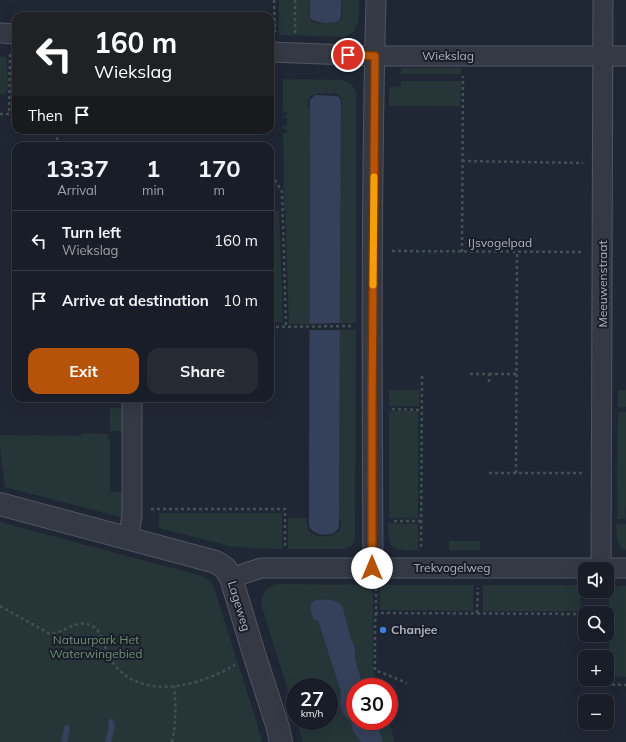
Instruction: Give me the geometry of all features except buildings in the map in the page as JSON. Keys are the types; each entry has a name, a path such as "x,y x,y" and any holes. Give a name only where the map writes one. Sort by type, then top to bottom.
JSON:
{"street":[{"path":"375,568 372,520 372,409 376,0"},
{"name":"Meeuwenstraat","path":"601,562 603,0"},
{"name":"Wiekslag","path":"274,52 375,56 626,56"},
{"path":"128,538 132,516 132,402"},
{"name":"Lageweg","path":"0,504 216,562 225,568 231,578 254,657 278,728 281,742"},
{"name":"Trekvogelweg","path":"231,578 261,568 285,567 578,568"},
{"name":"Trekvogelweg","path":"614,568 626,568"}],"path":[{"path":"274,0 274,12"},
{"path":"294,54 295,0"},
{"path":"0,114 9,114 9,33"},
{"path":"462,77 462,252"},
{"path":"462,161 603,163"},
{"path":"275,180 282,192 286,327"},
{"name":"IJsvogelpad","path":"373,251 603,252"},
{"path":"516,473 517,252"},
{"path":"274,327 354,326"},
{"path":"421,568 422,374"},
{"path":"470,374 516,374"},
{"path":"489,374 489,385"},
{"path":"372,409 422,410"},
{"path":"488,473 601,473"},
{"path":"132,508 285,509 285,567"},
{"path":"372,520 421,521"},
{"path":"375,568 375,670 407,684"},
{"path":"477,614 478,568"},
{"path":"0,606 50,634 55,634 80,624 90,624 101,633 108,655 117,669 136,681 148,685 174,686 195,683 221,673 238,662 254,657"},
{"path":"376,613 578,614"},
{"path":"614,685 626,685"},
{"path":"172,742 176,712 174,686"}],"green space":[{"path":"279,0 310,0 309,16 311,21 315,23 334,23 342,17 341,0 359,0 358,22 354,31 345,37 279,35"},
{"path":"0,56 7,57 8,90 5,94 0,94"},
{"path":"401,68 461,68 461,74 401,74"},
{"path":"283,79 342,80 351,85 356,94 356,323 340,323 342,101 339,95 316,94 310,97 308,102 308,108 310,109 309,324 289,324 284,210 283,133 287,133 287,129 283,129 283,126 287,126 287,118 283,118 283,116 286,116 287,112 283,111"},
{"path":"401,81 461,81 460,106 389,106 389,87 401,86"},
{"path":"274,211 279,211 283,322 274,322"},
{"path":"340,330 356,330 355,537 352,545 345,549 288,549 288,518 307,518 307,526 315,535 329,536 340,529"},
{"path":"389,390 419,390 419,406 389,406"},
{"path":"618,390 626,390 626,407 618,407"},
{"path":"110,408 124,408 124,431 110,431"},
{"path":"389,411 418,411 418,518 389,518"},
{"path":"618,412 626,412 625,519 617,519"},
{"path":"82,433 108,434 108,439 110,439 110,492 123,492 124,518 5,487 0,448 0,435 81,436"},
{"path":"159,513 282,513 282,549 229,546 159,528"},
{"name":"Natuurpark Het Waterwingebied","path":"0,522 202,576 209,580 213,585 262,742 0,742"},
{"path":"388,523 418,524 418,550 402,550 393,547 389,539"},
{"path":"616,524 626,524 626,550 622,548 618,542"},
{"path":"449,541 480,541 480,550 449,550"},
{"path":"276,584 373,585 373,670 375,678 346,678 346,730 392,730 395,742 303,742 300,730 338,730 338,678 286,678 286,684 261,604 265,591"},
{"path":"380,585 473,585 473,611 380,610"},
{"path":"483,585 578,585 578,598 580,598 581,606 578,606 578,611 483,611"},
{"path":"614,586 626,586 626,677 614,676 614,650 609,650 609,642 614,642 614,606 609,606 609,598 614,598"}],"water":[{"path":"310,0 341,0 341,16 339,21 324,23 310,18"},
{"path":"315,95 336,96 339,97 341,101 339,525 337,531 325,535 313,531 309,525 310,100"},
{"path":"316,600 335,601 343,608 350,636 355,648 355,659 360,678 346,678 346,716 340,706 341,692 338,678 337,678 318,620 314,620 310,609 311,603"},
{"path":"379,730 383,742 361,742 353,731"}],"pier":[{"path":"342,323 342,330 307,330 307,324"}],"waterway":[{"path":"108,742 112,727 111,722"},
{"path":"64,742 67,728"}],"slow traffic":[{"path":"373,285 374,177"}],"place":[{"name":"Chanjee","path":"383,630"}],"route":[{"path":"348,55 375,56 372,568"}]}
